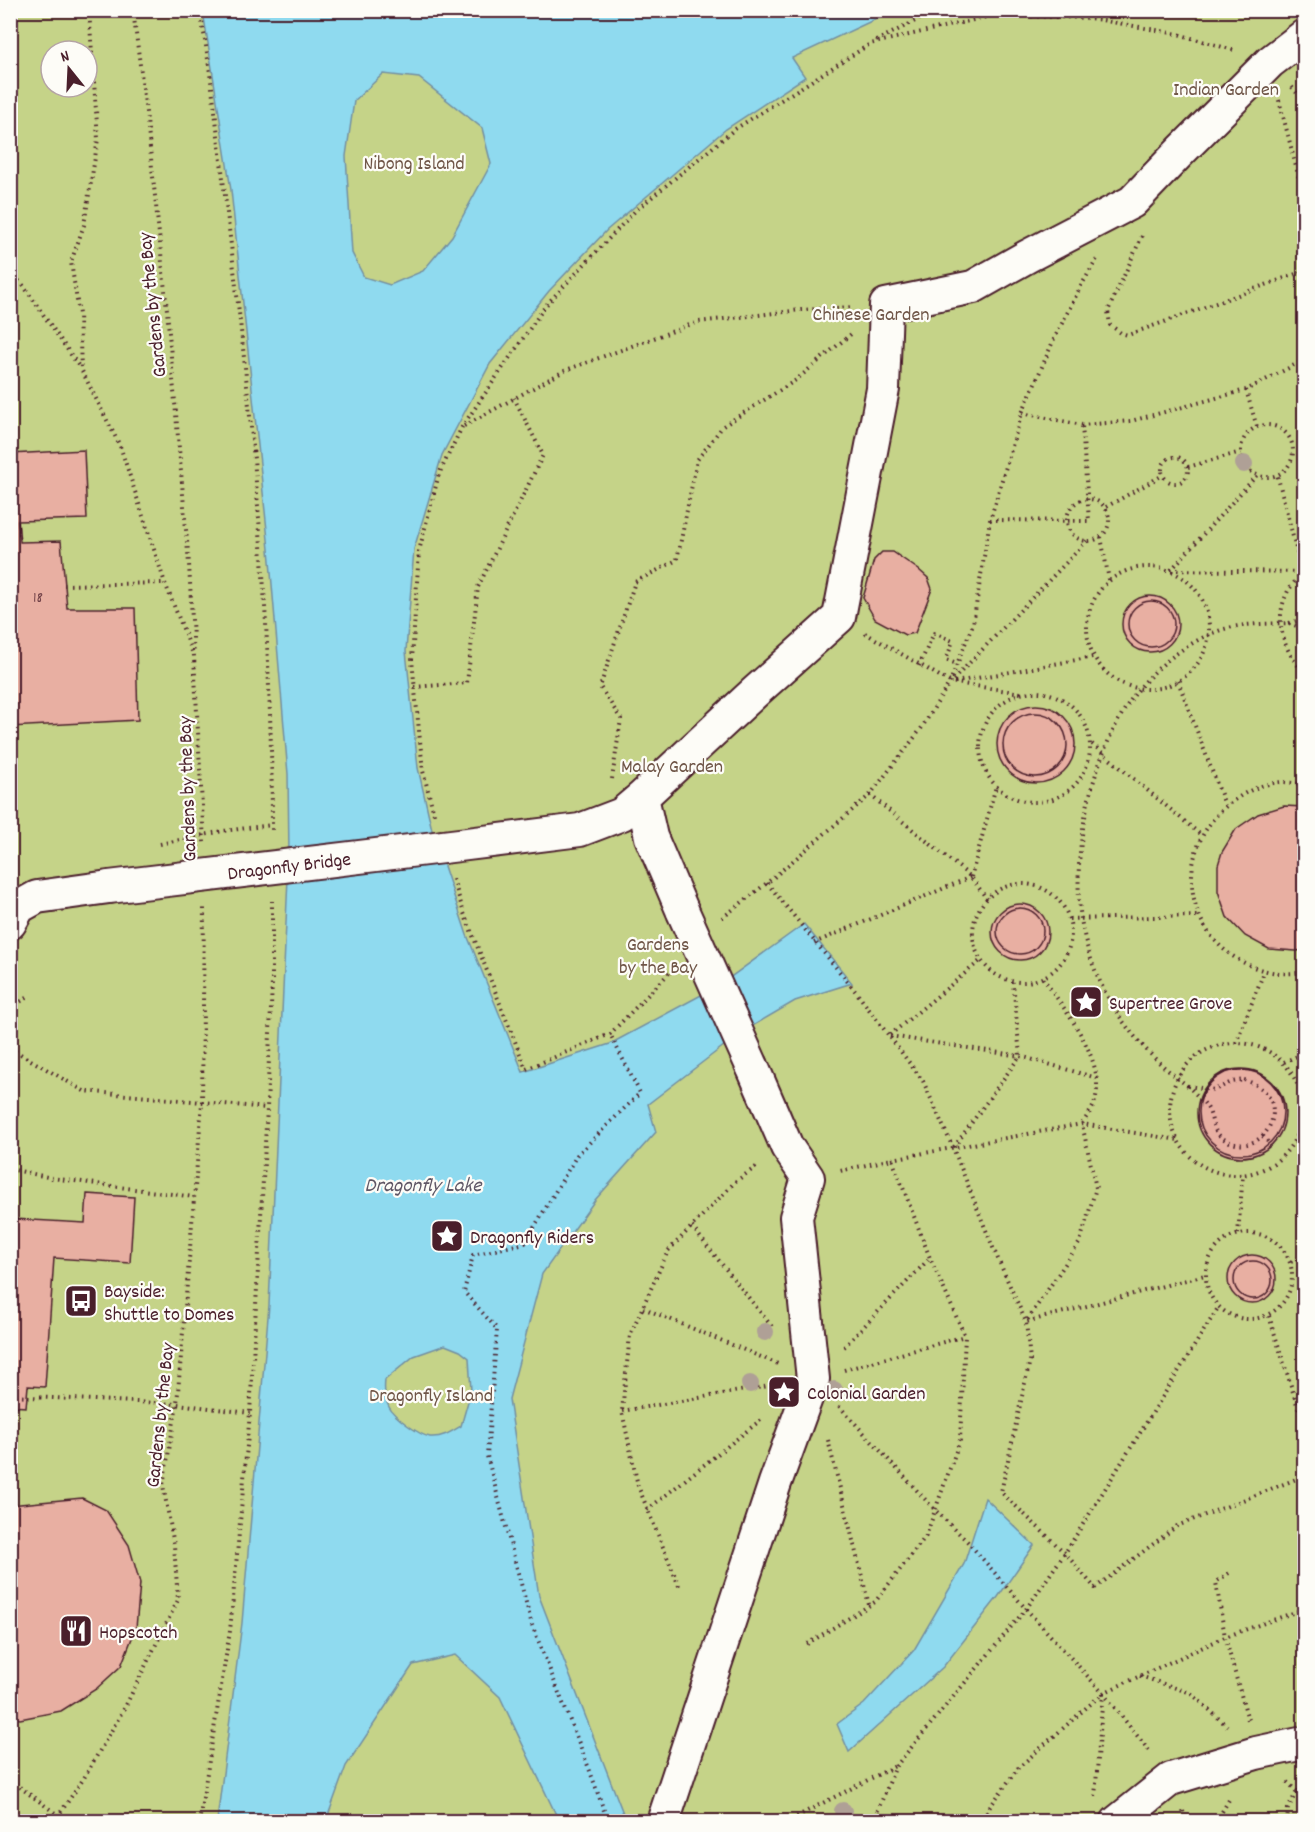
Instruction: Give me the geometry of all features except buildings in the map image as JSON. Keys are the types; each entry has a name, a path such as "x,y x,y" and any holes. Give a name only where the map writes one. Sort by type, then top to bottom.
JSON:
{"street":[{"path":"592,826 622,814 839,617 883,388 886,305 973,287 1132,202 1270,62 1305,36"},
{"path":"642,797 651,837 683,912 787,1147 808,1179 796,1217 813,1379 775,1483 663,1821"},
{"name":"Dragonfly Bridge","path":"10,923 19,907 37,897 592,826"},
{"path":"1117,1821 1171,1779 1256,1753 1305,1743"}],"path":[{"path":"10,26 12,10"},
{"path":"81,369 79,314 71,262 84,225 98,139 89,10"},
{"name":"Gardens by the Bay","path":"132,10 168,310 189,564 204,847"},
{"path":"174,841 272,825 269,688 262,546 249,390 200,10"},
{"path":"436,821 423,771 412,660 419,551 439,474 462,427 546,306 635,211 735,129 870,44 937,10"},
{"path":"870,44 995,15 1090,18 1178,34 1270,62 1305,198"},
{"path":"1143,232 1108,310 1110,324 1121,333 1128,334 1305,271"},
{"path":"951,682 973,624 990,520 1022,413 1054,339 1098,258"},
{"path":"10,272 24,285 81,369 120,446 165,583 195,658"},
{"path":"462,427 566,370 698,322 801,310 886,305"},
{"path":"592,826 621,718 600,687 635,582 677,560 698,460 723,426 796,380 886,305"},
{"path":"1022,413 1082,425 1131,421 1246,390 1305,360"},
{"path":"1246,390 1257,427"},
{"path":"414,687 467,683 478,586 543,455 514,398"},
{"path":"990,520 1089,521 1082,425"},
{"path":"1265,425 1278,427 1285,432 1293,451 1291,461 1285,469 1268,477 1257,475 1249,470 1241,452 1242,441 1247,434 1265,425"},
{"path":"1188,467 1241,452"},
{"path":"1170,458 1181,458 1188,467 1186,478 1179,483 1169,483 1163,475 1162,466 1170,458"},
{"path":"1277,474 1303,572"},
{"path":"1106,507 1163,475"},
{"path":"1170,570 1257,475"},
{"path":"1087,500 1098,501 1106,507 1109,514 1107,531 1101,537 1087,541 1080,540 1074,535 1069,529 1067,520 1073,505 1087,500"},
{"path":"1101,537 1109,580"},
{"path":"715,926 870,795 921,729 951,682 1087,541"},
{"path":"1170,570 1190,582 1204,601 1210,623 1207,645 1196,666 1178,681 1160,688 1140,689 1121,683 1105,672 1094,657 1087,637 1087,615 1095,596 1109,580 1128,569 1149,566 1170,570 1303,572"},
{"path":"1303,572 1288,592 1281,615 1283,639 1292,660 1305,672"},
{"path":"64,585 165,583"},
{"path":"839,617 919,666 951,682 1022,693 1042,692 1060,698 1076,709 1087,725 1091,744 1088,766 1076,784 1058,797 1037,802 1014,798 996,786 985,770 980,751 982,732 990,715 1005,701 1022,693"},
{"path":"1188,1086 1214,1090 1232,1082 1244,1080 1256,1084 1266,1092 1272,1102 1274,1114 1270,1126 1263,1136 1253,1143 1228,1142 1218,1135 1206,1106 1188,1086 1159,1064 1128,1031 1115,1010 1097,972 1081,920 1080,852 1087,809 1116,724 1132,698 1157,670 1199,640 1222,630 1241,626 1289,623 1305,619"},
{"path":"1289,623 1305,629"},
{"path":"919,666 934,633 953,640 946,660 957,664"},
{"path":"951,682 1094,657"},
{"path":"1178,681 1225,806"},
{"path":"1091,744 1201,835"},
{"path":"1305,784 1282,782 1251,789 1225,806 1201,835 1192,861 1192,889 1199,916 1214,941 1237,960 1264,972 1292,974 1305,972"},
{"path":"971,877 996,786"},
{"path":"870,795 971,877 987,899"},
{"path":"452,874 464,913 526,1069 610,1034 675,968"},
{"path":"814,943 971,877"},
{"path":"767,883 856,992 923,1081 953,1148 993,1250 1026,1322 1030,1360 1001,1492 1065,1553 1095,1588 1176,1526 1305,1476"},
{"path":"1028,884 1048,891 1061,903 1069,919 1072,936 1067,953 1058,967 1043,978 1026,982 1005,981 990,972 980,961 972,936 974,919 987,899 1010,885 1028,884"},
{"path":"199,1821 230,1631 250,1413 267,1108 272,982 272,894"},
{"name":"Gardens by the Bay","path":"54,1821 84,1778 125,1707 178,1600 174,1545 163,1485 177,1404 202,1103 204,905"},
{"path":"1069,919 1199,916"},
{"path":"889,1035 980,961"},
{"path":"1236,1043 1264,972"},
{"path":"1026,1322 1080,1242 1096,1188 1082,1124 1094,1104 1097,1078 1090,1051 1043,978"},
{"path":"953,1148 1020,1056 1013,982"},
{"path":"10,1007 29,997"},
{"path":"608,1821 532,1625 487,1456 497,1329 464,1292 473,1255 525,1243 578,1155 640,1093 610,1034"},
{"path":"889,1035 1020,1056 1097,1078"},
{"path":"1236,1043 1262,1047 1284,1062 1299,1086 1303,1115 1294,1142 1280,1158 1263,1169 1243,1174 1223,1174 1205,1167 1190,1155 1178,1140 1171,1118 1171,1096 1179,1075 1194,1058 1213,1046 1236,1043"},
{"path":"10,1048 84,1090 267,1108"},
{"path":"1284,1062 1305,1053"},
{"path":"808,1179 892,1159 1082,1124 1178,1140"},
{"path":"1263,1136 1271,1146"},
{"path":"1294,1142 1305,1143"},
{"path":"679,1586 638,1486 622,1411 630,1335 668,1251 736,1181 787,1147"},
{"path":"807,1644 875,1602 926,1536 960,1440 965,1336 930,1258 892,1159"},
{"path":"10,1169 52,1178 194,1197"},
{"path":"1238,1234 1243,1174"},
{"path":"692,1227 777,1334"},
{"path":"1252,1233 1268,1237 1282,1247 1291,1262 1293,1277 1290,1293 1281,1306 1269,1316 1242,1319 1229,1315 1218,1308 1211,1298 1205,1275 1208,1262 1215,1249 1225,1240 1238,1234 1252,1233"},
{"path":"1291,1262 1305,1257"},
{"path":"813,1379 930,1258"},
{"path":"1026,1322 1205,1275"},
{"path":"643,1308 813,1379 965,1336"},
{"path":"873,1821 896,1766 1026,1609 1065,1553 1218,1308"},
{"path":"1269,1316 1305,1427"},
{"path":"10,1396 177,1404 250,1413"},
{"path":"647,1510 767,1415"},
{"path":"827,1435 869,1605"},
{"path":"967,1541 1103,1693 1171,1779 1186,1821"},
{"path":"1229,1573 1216,1582 1225,1637 1256,1753"},
{"path":"979,1821 1018,1768 1103,1693 1225,1637 1305,1609"},
{"path":"1140,1676 1191,1694 1256,1753"},
{"path":"1094,1798 1103,1693"},
{"path":"786,1821 896,1766"},
{"path":"10,1780 59,1815"},
{"path":"1287,1821 1288,1809 1297,1791"}],"green space":[{"name":"Gardens by the Bay","path":"11,11 1304,11 1304,1821 11,1822"}],"water":[{"name":"Dragonfly Lake","path":"203,11 893,11 792,58 805,77 726,129 607,230 549,291 490,364 442,455 414,549 406,651 418,768 432,830 467,935 523,1072 610,1044 718,986 804,924 852,983 795,1001 742,1032 648,1104 656,1132 595,1200 542,1274 509,1399 539,1596 626,1821 559,1821 500,1697 455,1655 413,1665 346,1766 326,1821 217,1821 242,1623 269,1305 289,855 288,774 269,549 231,190","holes":["383,74 419,78 482,128 491,164 452,236 423,271 390,285 364,277 352,253 346,156 354,101","445,1345 460,1351 469,1358 471,1391 461,1426 442,1436 430,1437 414,1429 392,1411 385,1397 385,1380 414,1356"]},
{"path":"985,1498 1034,1545 998,1597 943,1667 849,1752 837,1724 864,1704 914,1650 964,1564"}],"place":[{"name":"Supertree Grove","path":"1086,1002"},
{"name":"Dragonfly Riders","path":"447,1236"},
{"name":"Bayside: Shuttle to Domes","path":"81,1301"},
{"name":"Colonial Garden","path":"784,1392"},
{"name":"Hopscotch","path":"76,1631"}],"park label":[{"name":"Indian Garden","path":"1226,88"},
{"name":"Nibong Island","path":"414,162"},
{"name":"Chinese Garden","path":"871,313"},
{"name":"Malay Garden","path":"672,765"},
{"name":"Dragonfly Island","path":"431,1394"}]}
